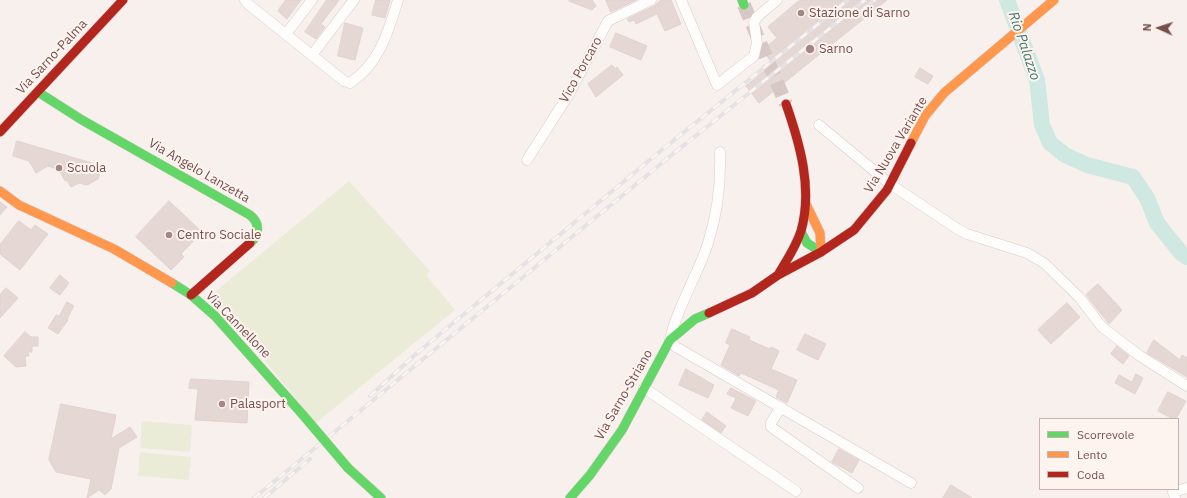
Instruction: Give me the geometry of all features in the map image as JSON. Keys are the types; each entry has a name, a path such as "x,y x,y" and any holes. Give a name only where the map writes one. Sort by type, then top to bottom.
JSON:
{"main road":[{"name":"Via Sarno-Palma","path":"0,132 123,0"},
{"name":"Via Nuova Variante","path":"670,340 695,319 752,293 778,275 821,252 854,230 890,184 925,116 944,93 975,65 1054,0"},
{"name":"Via Angelo Lanzetta","path":"38,92 94,126 190,180 248,215 257,223 258,230 254,240 204,282 191,295"},
{"path":"778,275 801,232 806,204 806,185 798,138 786,104"},
{"name":"Via Cannellone","path":"0,191 19,205 114,249 191,295 214,316 303,415 348,468 381,498"},
{"path":"801,232 807,243 821,252 823,242 820,230 806,204"},
{"path":"820,230 854,230"},
{"name":"Via Sarno-Striano","path":"570,498 590,476 622,430 670,340"}],"street":[{"path":"245,0 344,81 350,83 375,59 382,47 398,0"},
{"path":"286,34 312,0"},
{"path":"312,55 354,0"},
{"name":"Vico Porcaro","path":"527,160 569,94 608,21 651,0"},
{"path":"681,0 717,85 754,56 757,43 754,22 757,17 777,0"},
{"path":"820,126 890,184 967,234 1027,252 1044,263 1079,297 1102,327 1140,356 1187,386"},
{"path":"720,152 720,188 708,243 674,324 670,340 676,347 912,484"},
{"path":"644,388 796,491"},
{"path":"781,407 771,423 771,427 858,488"},
{"path":"1175,498 1173,492 1187,488"}],"green space":[{"path":"349,181 430,271 426,275 455,310 316,423 211,295"},
{"path":"142,421 192,425 190,452 140,448"},
{"path":"140,452 191,457 189,480 138,476"}],"building":[{"path":"286,0 301,0 287,19 278,11"},
{"path":"327,0 339,0 321,24 325,27 316,39 305,32"},
{"path":"376,0 390,0 385,18 372,15"},
{"path":"592,0 596,6 592,10 569,1"},
{"path":"606,0 636,0 611,12"},
{"path":"661,0 671,0 681,24 665,31 657,14 636,24 634,20 629,22 627,19 654,6"},
{"path":"800,0 887,0 759,103 746,86 773,64 762,50 777,38 768,27"},
{"path":"345,23 363,28 355,60 338,56"},
{"path":"616,33 647,46 641,60 610,47"},
{"path":"612,65 616,69 617,67 623,75 596,97 588,84"},
{"path":"920,68 933,76 928,84 915,77"},
{"path":"17,141 102,166 98,179 87,185 79,183 71,187 67,180 65,181 59,170 48,166 36,173 29,161 13,156"},
{"name":"Centro Sociale","path":"169,201 202,232 181,254 184,257 171,270 136,237"},
{"path":"0,202 7,207 0,215"},
{"path":"19,221 31,230 35,225 48,234 20,270 0,254 0,245"},
{"path":"60,275 69,283 60,295 50,288"},
{"path":"1098,284 1122,310 1109,324 1086,295"},
{"path":"6,288 18,298 0,318 0,295"},
{"path":"67,302 74,306 67,319 68,320 58,334 48,328 56,315 59,316"},
{"path":"1067,303 1080,317 1051,344 1038,330"},
{"path":"732,329 750,337 749,340 770,349 771,347 779,351 771,369 797,380 787,403 776,397 779,390 741,373 739,376 721,365 730,345 726,343"},
{"path":"25,332 31,337 38,337 38,346 32,346 32,352 28,352 29,356 25,356 26,366 16,367 4,356"},
{"path":"805,334 826,344 818,360 797,350"},
{"path":"1154,340 1180,360 1182,355 1187,358 1187,377 1147,353"},
{"path":"1117,346 1129,356 1123,364 1111,354"},
{"path":"686,369 714,385 708,398 679,385"},
{"path":"1136,374 1143,378 1135,394 1115,383 1119,375 1132,382"},
{"name":"Palasport","path":"191,379 249,382 247,423 195,420 198,389 189,388"},
{"path":"731,388 756,401 748,416 731,408 736,398 727,394"},
{"path":"1168,392 1186,401 1177,418 1171,418 1158,411"},
{"path":"61,404 116,415 111,439 130,427 137,437 119,448 111,489 105,495 99,490 87,498 91,479 56,472 49,460"},
{"path":"707,412 726,426 721,433 702,420"},
{"path":"839,449 859,460 852,473 832,462"},
{"path":"951,485 972,498 943,498"}],"waterway":[{"name":"Rio Palazzo","path":"1007,0 1037,80 1042,125 1050,143 1065,155 1087,165 1133,177 1147,198 1157,223 1181,253 1187,257"}],"tunnel":[{"path":"744,5 786,104"}],"railway":[{"path":"370,396 417,353 663,149 848,0"},
{"path":"254,498 668,158 865,0"},
{"path":"861,11 875,0"},
{"path":"264,498 310,459"}],"traffic: fast":[{"path":"742,0 744,5"},
{"path":"38,92 82,120 250,215 256,222 258,229 256,236 250,243"},
{"path":"801,232 807,243 821,252"},
{"path":"172,283 191,295 215,316 303,415"},
{"path":"570,498 590,475 622,430 670,340 695,319 709,313"},
{"path":"303,415 348,468"},
{"path":"348,468 381,498"}],"traffic: slow":[{"path":"911,143 925,116 944,93 1054,0"},
{"path":"0,191 19,205 114,249 172,283"},
{"path":"806,204 820,233 821,252"}],"traffic: jam":[{"path":"0,132 123,0"},
{"path":"778,275 791,254 799,237 806,199 800,151 786,104"},
{"path":"709,313 752,293 778,275 821,252 854,230 887,190 911,143"},
{"path":"191,295 250,243"}],"place":[{"name":"Stazione di Sarno","path":"801,13"},
{"name":"Sarno","path":"810,49"},
{"name":"Scuola","path":"59,168"},
{"name":"Centro Sociale","path":"169,235"},
{"name":"Palasport","path":"222,404"}]}
